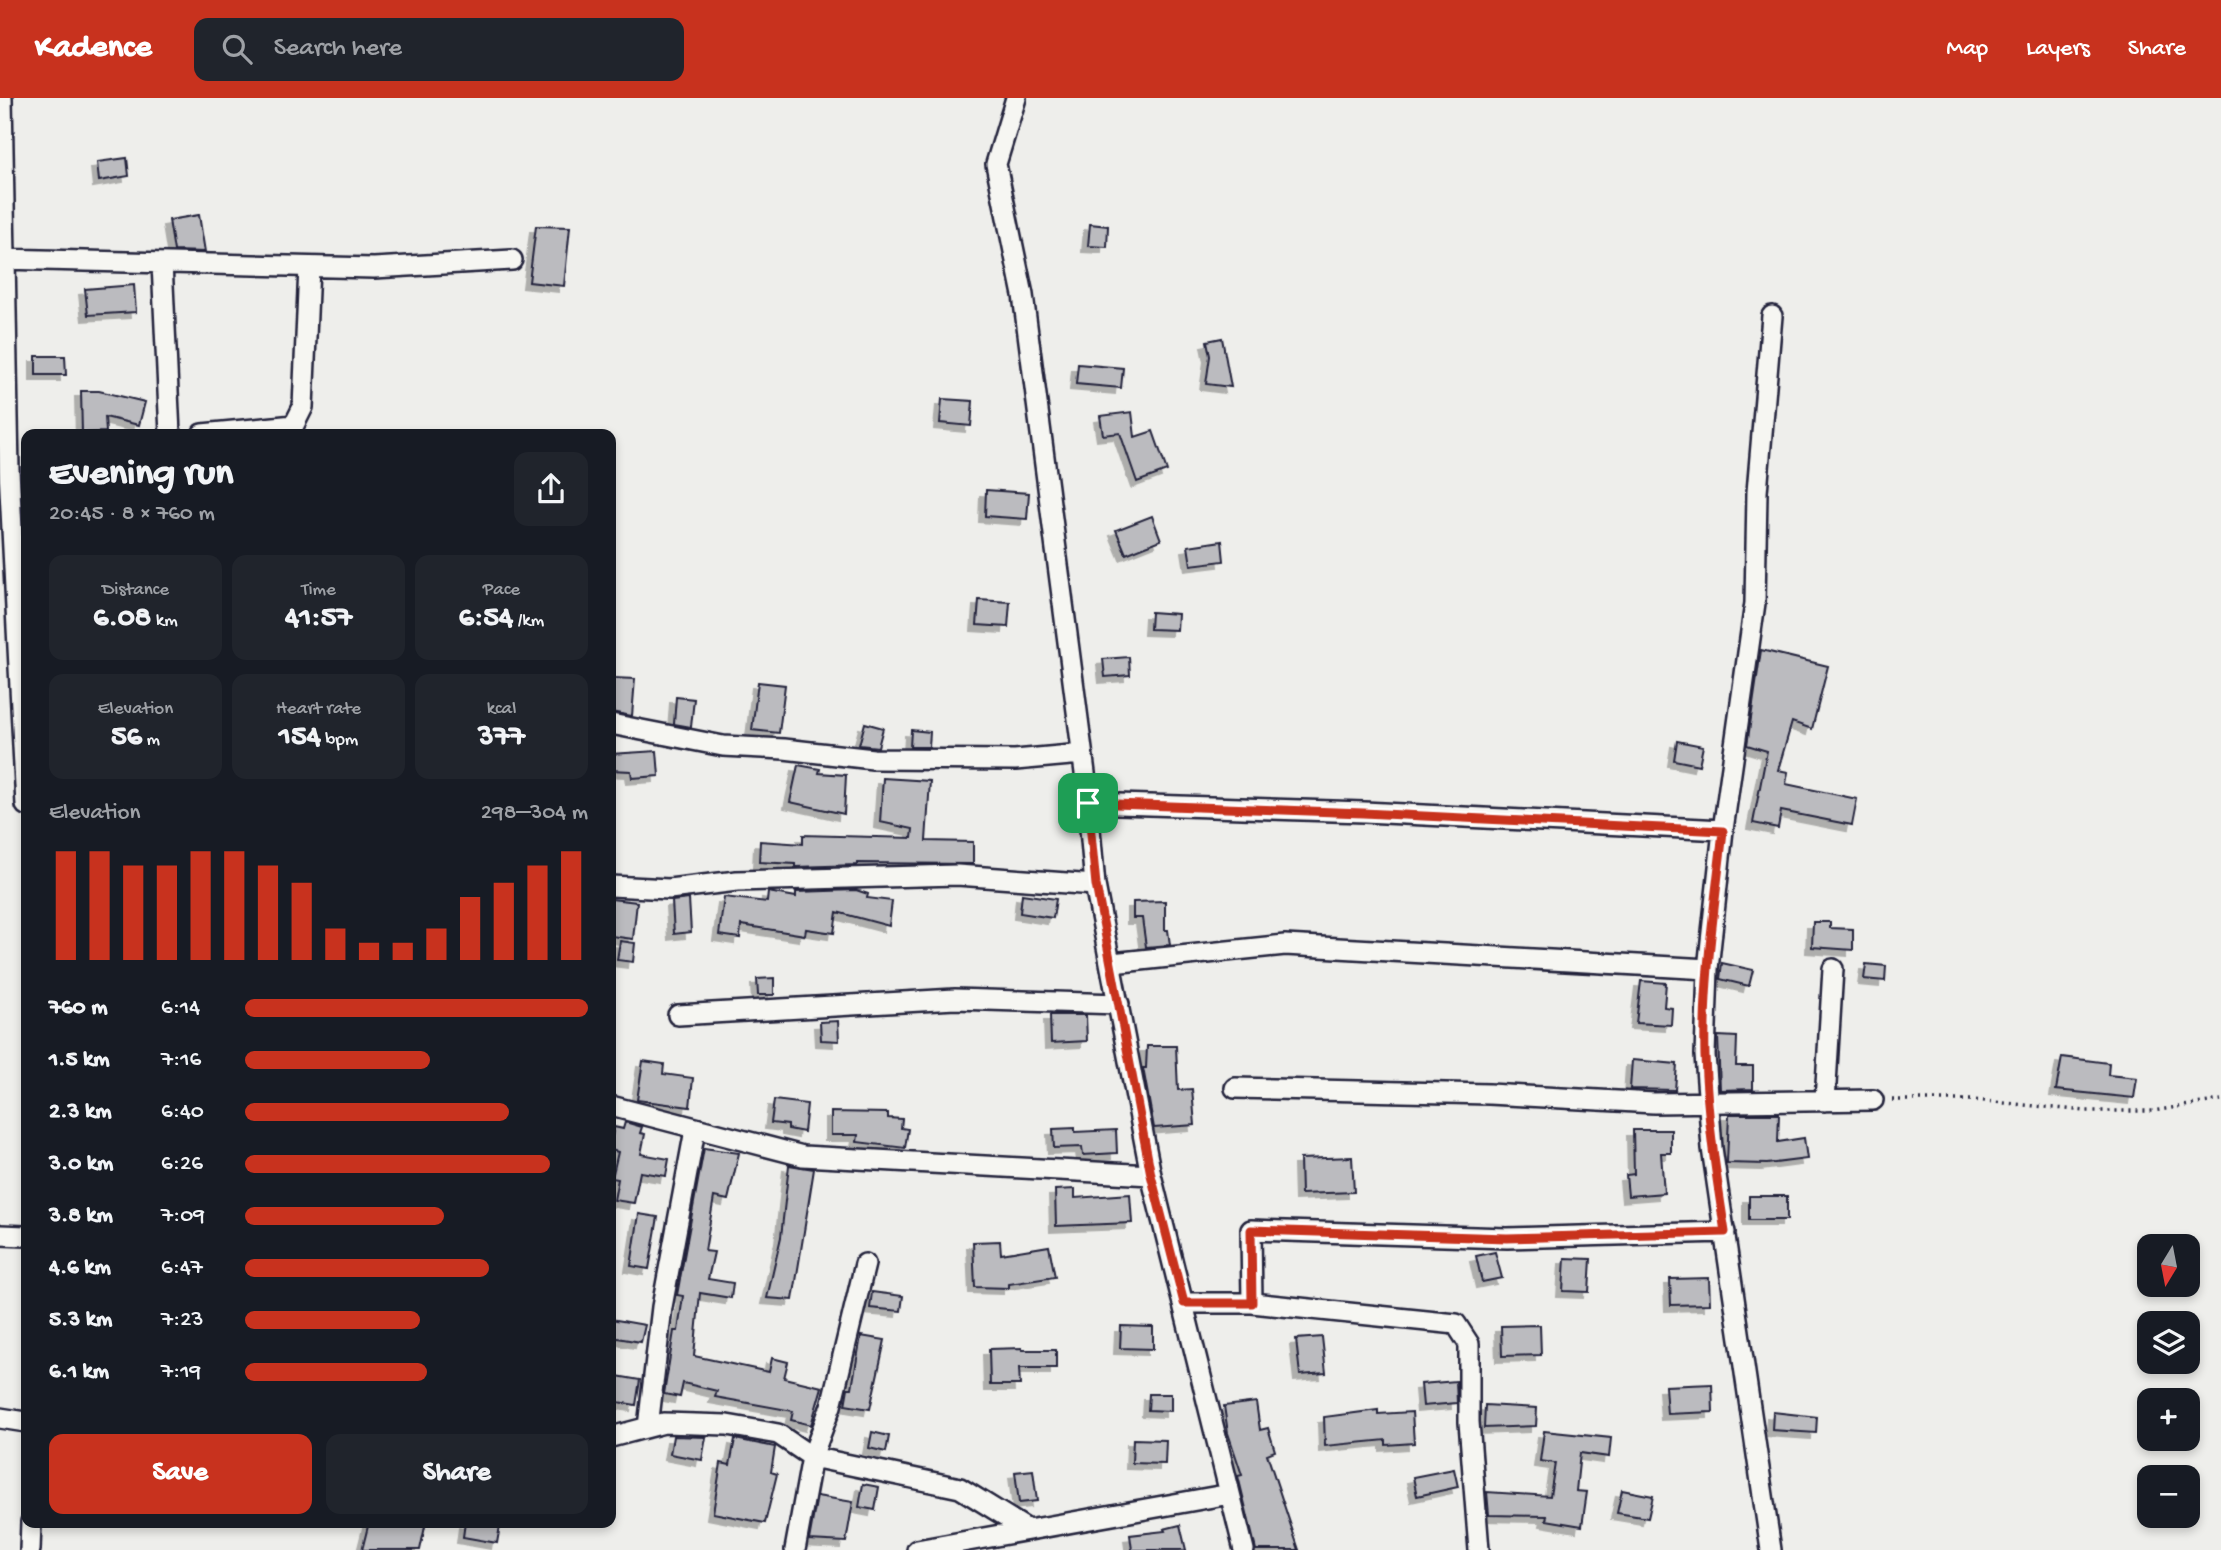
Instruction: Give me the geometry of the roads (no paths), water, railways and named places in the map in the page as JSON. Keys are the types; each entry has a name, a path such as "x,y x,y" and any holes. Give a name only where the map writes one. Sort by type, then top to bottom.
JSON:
{"street":[{"path":"2,98 2,259 17,453 21,606"},
{"path":"1016,98 996,164 1023,295 1082,754 1096,885 1151,1175 1244,1550"},
{"path":"2,259 374,268 512,260"},
{"path":"162,263 170,429"},
{"path":"253,429 294,425 303,407 309,267"},
{"path":"1771,1550 1712,1148 1705,1055 1708,969 1723,831 1755,603 1757,492 1772,316"},
{"path":"616,725 723,746 784,749 873,759 1015,760 1082,754"},
{"path":"1088,803 1363,813 1723,831"},
{"path":"616,886 669,889 737,881 957,874 1096,885"},
{"path":"1112,963 1285,945 1708,969"},
{"path":"1825,1101 1833,969"},
{"path":"678,1015 955,999 1119,1004"},
{"path":"1235,1088 1489,1094 1654,1103 1709,1100 1873,1100"},
{"path":"616,1107 803,1156 1151,1175"},
{"path":"648,1427 662,1307 695,1130"},
{"path":"1252,1303 1251,1230 1507,1238 1725,1232"},
{"path":"0,1235 21,1236"},
{"path":"795,1550 812,1457 831,1406 865,1264"},
{"path":"1184,1303 1252,1303 1456,1324 1469,1345 1469,1422 1479,1550"},
{"path":"0,1418 21,1421"},
{"path":"616,1436 664,1423 727,1425 778,1434 812,1457 960,1488 1028,1530"},
{"path":"917,1550 1230,1494"},
{"path":"30,1550 31,1528"}]}
